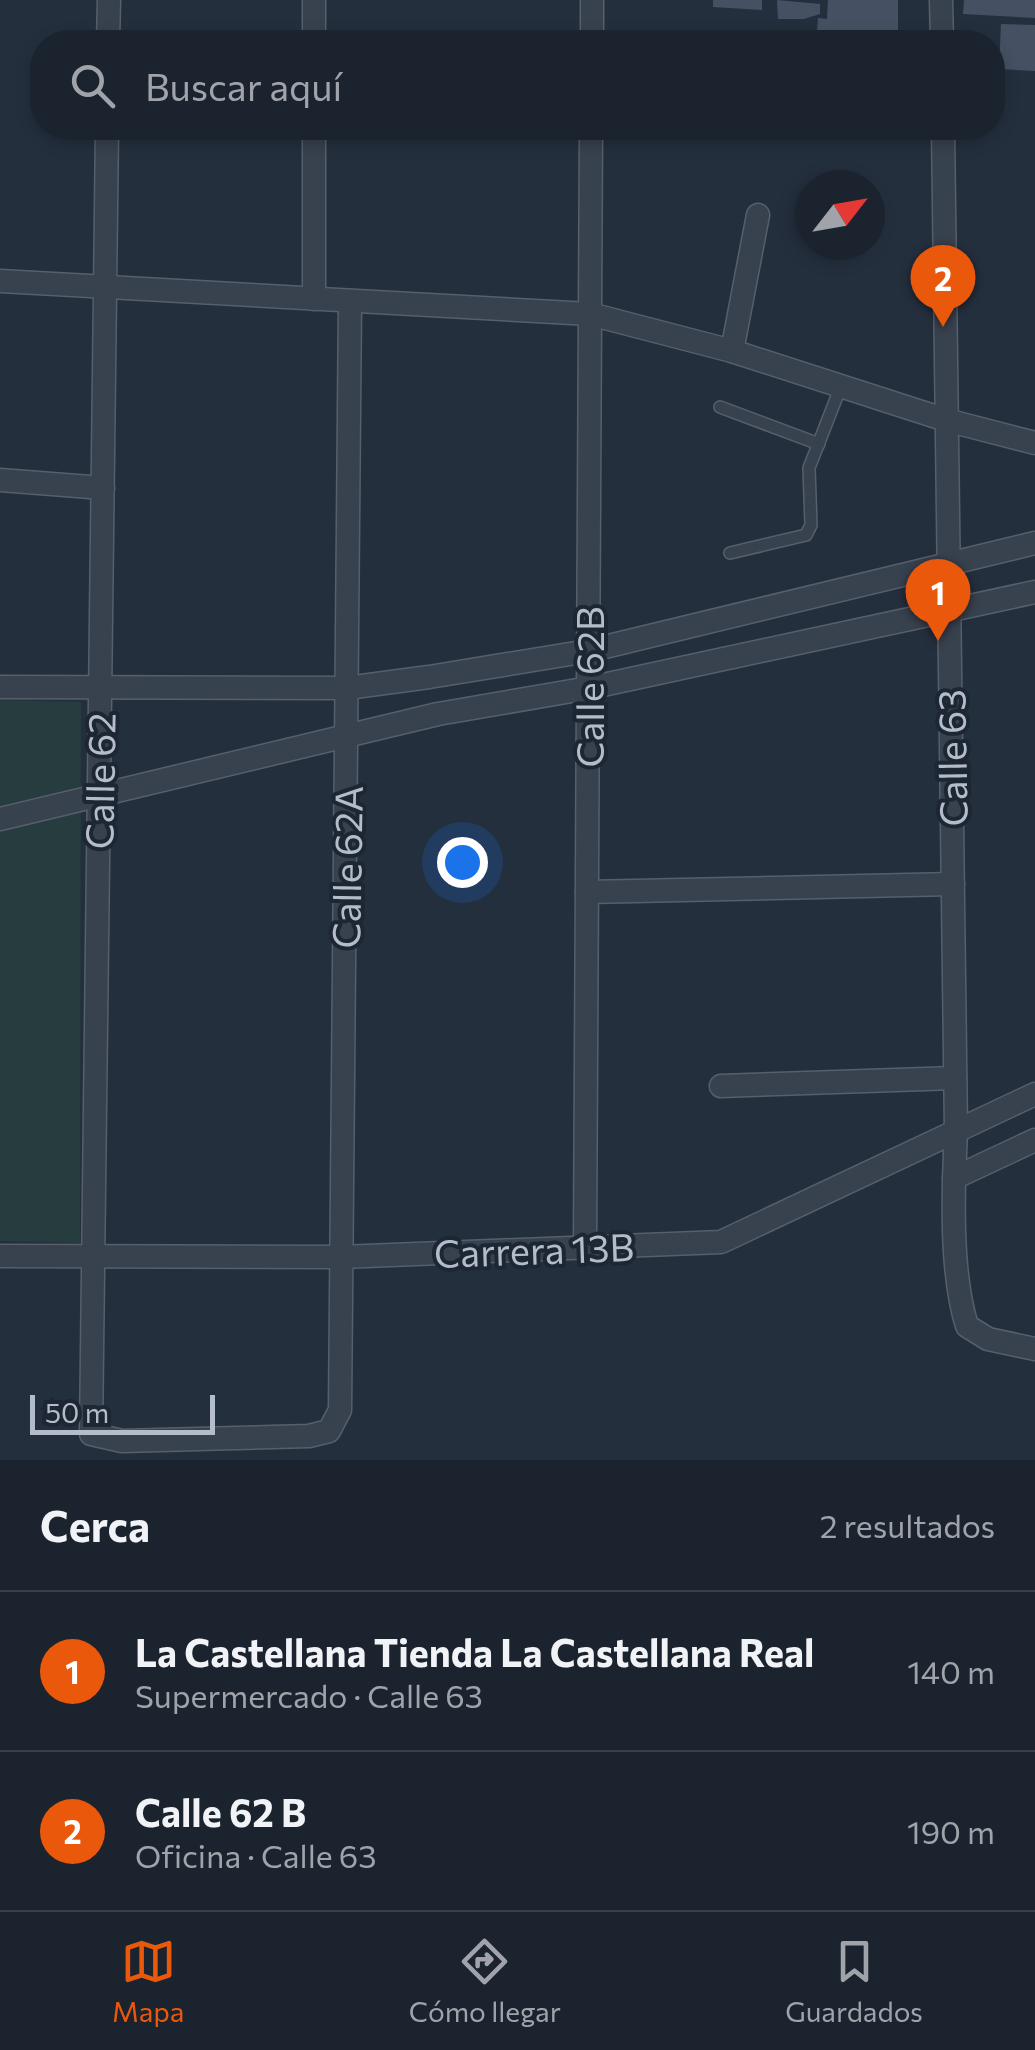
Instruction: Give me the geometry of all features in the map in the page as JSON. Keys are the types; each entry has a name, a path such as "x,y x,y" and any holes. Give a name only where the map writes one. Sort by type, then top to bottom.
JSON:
{"street":[{"path":"108,30 109,0"},
{"path":"314,0 314,30"},
{"path":"592,0 592,30"},
{"path":"941,0 942,30"},
{"name":"Calle 62","path":"107,140 91,1434 122,1441 308,1436 329,1431"},
{"path":"314,140 314,299"},
{"name":"Calle 62B","path":"586,1246 591,140"},
{"name":"Calle 63","path":"943,140 956,1078 954,1178 960,1304 967,1326 988,1339 1035,1349"},
{"path":"732,351 758,215"},
{"path":"0,281 590,314 732,351 946,420 1035,442"},
{"name":"Calle 62A","path":"329,1431 340,1410 350,301"},
{"path":"0,480 103,488"},
{"path":"0,687 347,688 588,650 1035,543"},
{"path":"0,819 438,714 588,688 1035,592"},
{"path":"587,892 952,884"},
{"path":"721,1086 956,1078"},
{"name":"Carrera 13B","path":"0,1256 342,1258 721,1242 1035,1094"},
{"path":"954,1178 1035,1140"}],"lane":[{"path":"730,553 806,535 811,525 809,468 841,386"},
{"path":"720,407 819,444"}],"green space":[{"path":"0,700 81,702 80,1243 0,1241"}],"building":[{"path":"713,0 762,0 762,10 713,7"},
{"path":"777,0 820,4 820,14 804,19 778,19"},
{"path":"828,0 898,0 898,30 817,30 818,18 827,19"},
{"path":"964,0 1035,0 1035,18 963,14"},
{"path":"1001,24 1035,25 1035,71 1005,69 1005,30 1001,30"}],"place":[{"name":"Calle 62 B","path":"943,327"},
{"name":"La Castellana Tienda La Castellana Real","path":"938,641"}]}
